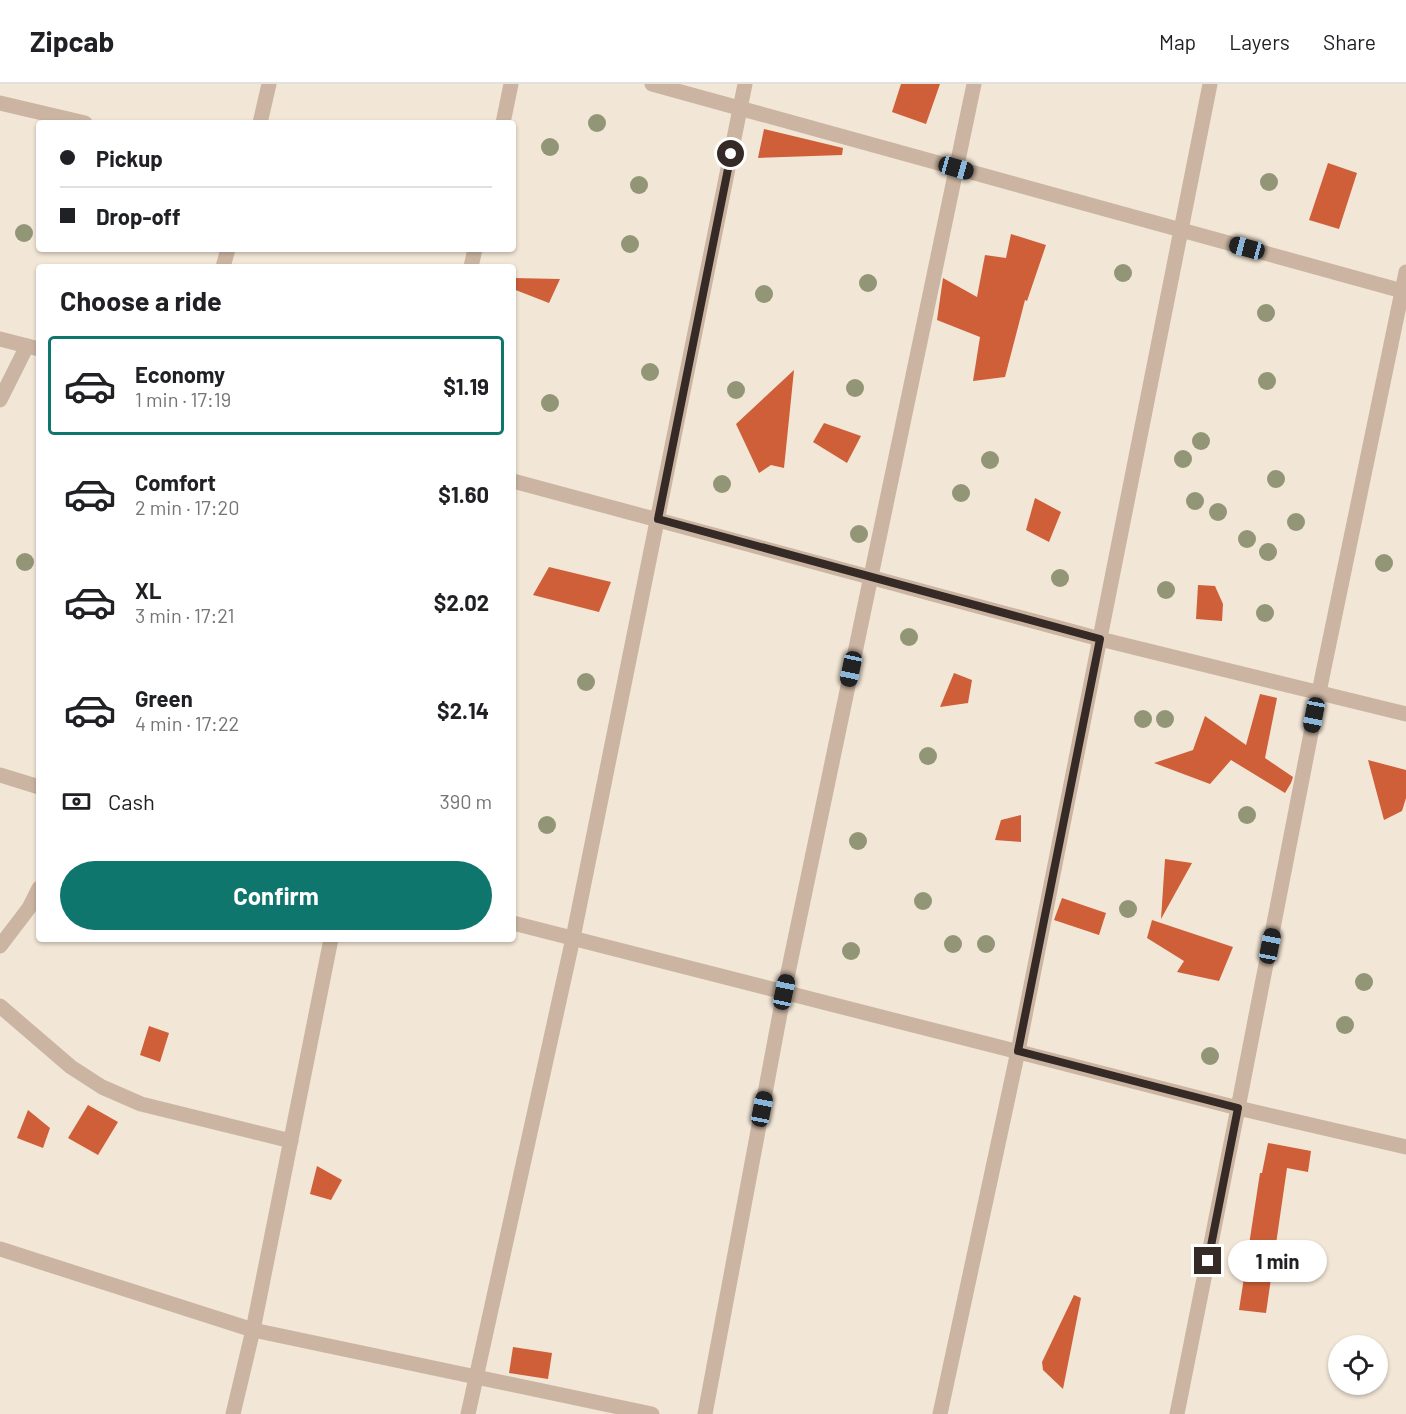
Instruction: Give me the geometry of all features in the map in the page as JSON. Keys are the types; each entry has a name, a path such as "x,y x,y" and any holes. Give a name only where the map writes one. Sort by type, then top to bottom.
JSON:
{"street":[{"path":"261,120 269,84"},
{"path":"504,120 511,84"},
{"path":"652,84 1404,291"},
{"path":"468,1414 573,938 745,84"},
{"path":"705,1414 784,992 974,84"},
{"path":"940,1414 1018,1051 1210,84"},
{"path":"0,103 72,120"},
{"path":"1176,1414 1318,692 1406,273"},
{"path":"0,339 33,348 0,400"},
{"path":"516,482 1100,639 1406,714"},
{"path":"0,776 36,786"},
{"path":"0,946 29,908 36,894"},
{"path":"516,924 1238,1108 1406,1147"},
{"path":"232,1414 254,1330 330,942"},
{"path":"0,1006 71,1067 102,1088 141,1104 291,1141"},
{"path":"0,1249 254,1330 652,1414"}],"building":[{"path":"901,84 940,84 926,124 892,112"},
{"path":"764,129 843,148 842,155 758,158"},
{"path":"1328,163 1357,173 1339,229 1309,220"},
{"path":"1011,234 1046,245 1027,301 1025,300 1005,377 973,381 980,337 937,320 943,278 977,297 985,255 1006,258"},
{"path":"516,278 560,279 549,303 516,290"},
{"path":"794,370 784,468 771,465 759,473 736,424"},
{"path":"824,423 861,436 847,463 813,442"},
{"path":"1035,498 1061,512 1049,542 1026,530"},
{"path":"549,567 611,582 599,612 533,595"},
{"path":"1198,585 1215,586 1223,604 1222,621 1196,619"},
{"path":"954,673 972,680 968,703 940,707"},
{"path":"1260,694 1277,698 1265,758 1293,777 1285,793 1231,760 1210,784 1154,763 1193,750 1205,716 1246,745"},
{"path":"1368,760 1406,770 1406,798 1402,811 1384,820"},
{"path":"1021,815 1021,842 995,840 1001,820"},
{"path":"1165,859 1192,863 1161,919"},
{"path":"1062,898 1106,913 1099,935 1054,920"},
{"path":"1152,920 1233,947 1219,981 1177,972 1184,961 1147,938"},
{"path":"149,1026 169,1033 160,1062 140,1055"},
{"path":"88,1105 118,1122 98,1155 68,1138"},
{"path":"28,1110 50,1128 43,1148 17,1138"},
{"path":"1268,1143 1311,1151 1308,1172 1287,1168 1266,1313 1239,1310 1260,1173 1262,1173"},
{"path":"317,1166 342,1180 331,1200 310,1194"},
{"path":"1074,1295 1081,1298 1063,1389 1043,1370 1042,1362"},
{"path":"513,1347 552,1353 548,1379 509,1373"}],"route":[{"path":"731,154 658,519 1100,639 1018,1051 1238,1108 1208,1261"}]}
